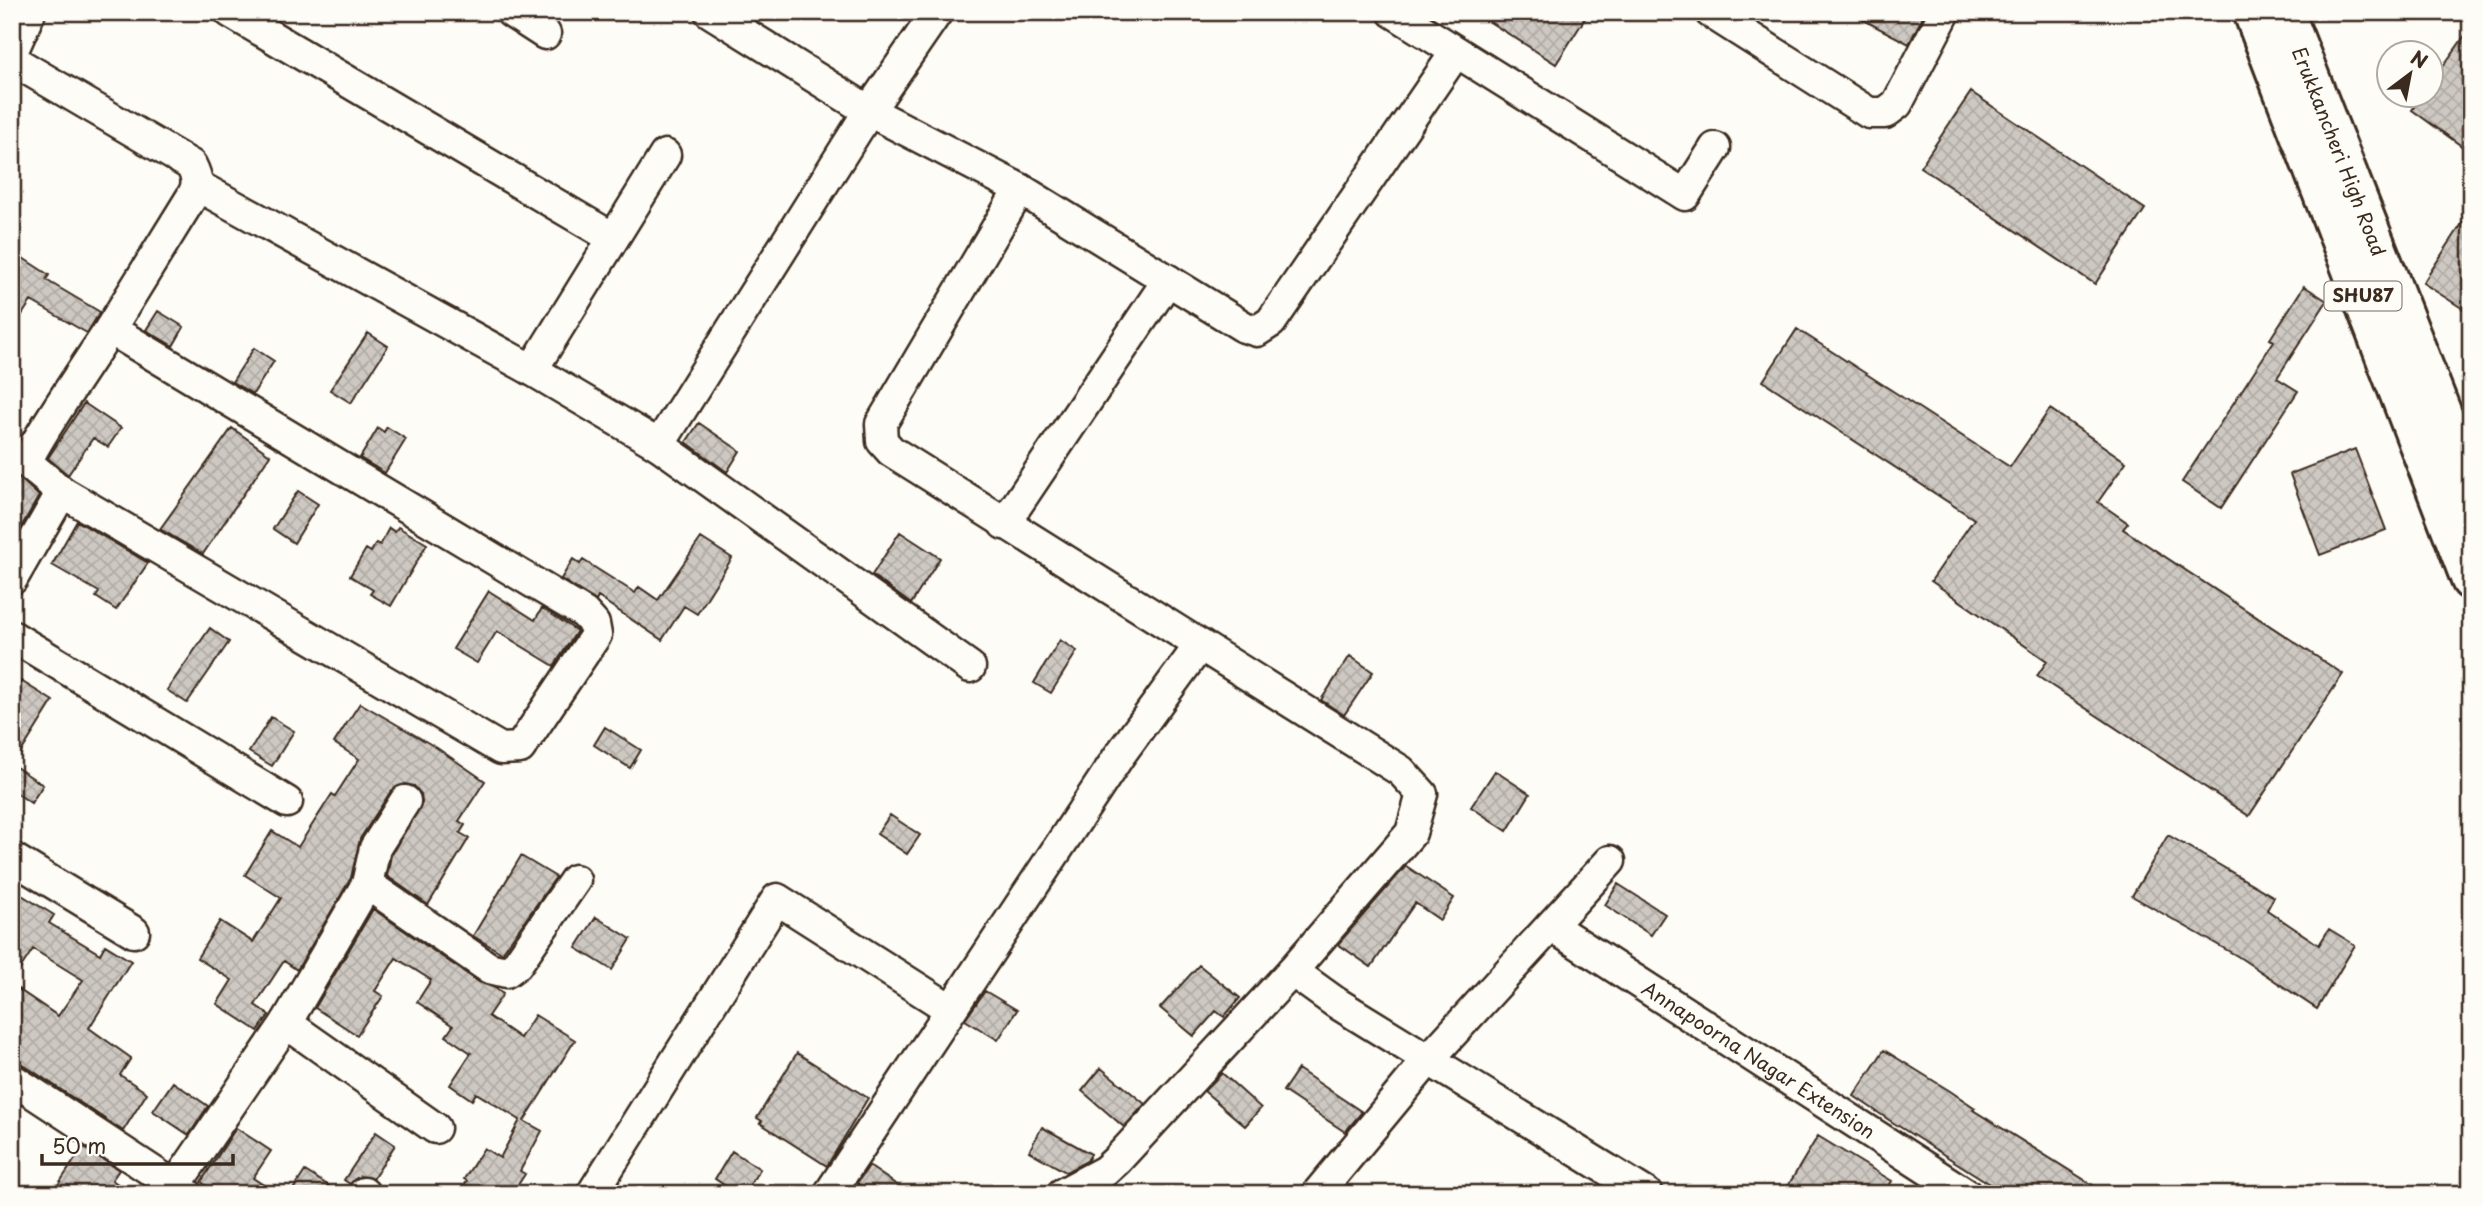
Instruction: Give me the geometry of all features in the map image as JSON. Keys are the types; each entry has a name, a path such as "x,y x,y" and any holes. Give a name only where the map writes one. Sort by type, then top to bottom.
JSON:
{"main road":[{"name":"SHU87","path":"2253,12 2471,580"},
{"name":"Erukkancheri High Road","path":"2284,12 2471,488"}],"street":[{"path":"12,52 30,12"},
{"path":"230,12 613,238"},
{"path":"511,12 545,34"},
{"path":"710,12 870,111 1020,188 1244,327 1257,331 1271,322 1455,52"},
{"path":"659,445 870,111 937,12"},
{"path":"1393,12 1685,195 1715,148"},
{"path":"1710,12 1869,113 1885,113 1897,104 1945,12"},
{"path":"12,60 191,165 198,186 532,370 659,445 970,667"},
{"path":"532,370 664,155"},
{"path":"110,330 583,613 594,624 596,635 527,742 520,748 501,749 62,492 27,463 27,458 110,330 198,186"},
{"path":"1020,188 881,424 882,441 891,451 1004,524 1401,771 1422,794 1411,833 1292,971 1117,1160 1105,1171 1062,1194"},
{"path":"1004,524 1168,279"},
{"path":"12,579 62,492"},
{"path":"12,636 287,802"},
{"path":"829,1194 1119,756 1200,645"},
{"path":"12,1079 181,1190 286,1023 367,884 375,848 405,801"},
{"path":"12,858 134,932"},
{"path":"1327,1191 1428,1060 1610,861"},
{"path":"367,884 489,968 506,972 517,964 575,880"},
{"path":"593,1194 777,899 950,1009"},
{"name":"Annapoorna Nagar Extension","path":"1550,926 1966,1194"},
{"path":"1292,971 1335,1002 1647,1194"},
{"path":"286,1023 435,1128"}],"building":[{"path":"1474,12 1589,12 1556,64"},
{"path":"1848,12 1925,12 1909,44"},
{"path":"2471,27 2471,136 2463,147 2412,110 2444,108 2444,65"},
{"path":"1971,92 2145,209 2095,284 1920,167"},
{"path":"2471,210 2471,314 2423,283"},
{"path":"12,251 49,275 46,280 100,312 87,333 31,301 12,330"},
{"path":"2304,286 2327,301 2277,378 2298,391 2221,508 2182,482 2274,341 2270,339"},
{"path":"158,311 184,327 173,346 146,330"},
{"path":"1797,329 2010,467 2050,409 2126,462 2098,502 2128,523 2123,529 2343,674 2249,816 2037,676 2047,661 1931,581 1974,519 1763,381"},
{"path":"368,333 388,346 351,403 330,390"},
{"path":"254,348 274,361 253,394 232,382"},
{"path":"84,403 121,428 108,447 93,438 68,475 48,458"},
{"path":"699,423 740,451 727,472 686,442"},
{"path":"387,427 406,439 385,473 360,458 378,428 384,432"},
{"path":"232,428 270,455 203,554 160,529"},
{"path":"2355,449 2386,530 2320,555 2290,474"},
{"path":"12,471 39,496 12,543"},
{"path":"298,491 318,504 294,543 273,529"},
{"path":"77,521 148,563 116,610 96,597 99,592 52,565"},
{"path":"398,527 427,544 391,606 370,594 373,590 350,576 366,549 371,552 376,543 380,545 389,528 395,532"},
{"path":"900,532 940,558 911,604 872,575"},
{"path":"701,538 732,558 697,614 684,606 662,640 598,597 596,601 561,579 573,559 580,564 583,560 635,593 639,587 658,600"},
{"path":"489,591 535,620 542,608 577,631 554,666 497,631 477,663 453,649"},
{"path":"210,628 229,642 187,703 167,690"},
{"path":"1060,640 1077,651 1051,693 1034,683"},
{"path":"1350,656 1373,672 1344,715 1321,700"},
{"path":"21,681 53,701 13,765 43,785 31,803 12,790 12,694"},
{"path":"360,703 437,748 485,781 459,821 465,825 460,833 469,838 428,905 387,876 391,855 422,802 421,794 414,786 405,784 391,791 360,839 351,878 297,970 284,961 255,1005 269,1015 258,1031 217,1004 232,980 197,958 220,921 253,942 281,898 245,875 272,831 298,847 332,794 335,796 359,759 334,743"},
{"path":"271,717 294,731 272,766 249,752"},
{"path":"605,727 641,750 630,768 594,745"},
{"path":"1495,771 1530,794 1507,831 1471,807"},
{"path":"890,815 920,835 907,854 877,834"},
{"path":"2168,835 2274,897 2267,910 2319,945 2329,929 2355,945 2317,1009 2239,957 2132,896"},
{"path":"521,856 556,877 502,953 473,936"},
{"path":"1406,866 1454,898 1440,920 1415,903 1371,967 1338,944"},
{"path":"1618,884 1665,914 1651,935 1605,905"},
{"path":"12,889 54,915 49,923 100,954 105,945 131,961 89,1028 131,1058 120,1075 147,1093 123,1131 22,1064 12,1062 12,985 58,1016 83,980 33,949 12,981"},
{"path":"373,909 479,982 503,994 488,1016 520,1038 535,1015 575,1040 524,1121 542,1131 520,1171 525,1174 512,1194 459,1194 467,1181 464,1179 484,1148 500,1158 520,1120 476,1093 472,1100 450,1085 471,1053 446,1036 453,1026 417,1002 431,980 396,958 375,991 383,996 357,1035 315,1008"},
{"path":"596,917 631,939 612,970 576,948"},
{"path":"1199,965 1240,998 1224,1017 1216,1011 1194,1036 1160,1008"},
{"path":"985,991 1017,1010 998,1040 965,1020"},
{"path":"1884,1050 1950,1091 1975,1108 1973,1110 2107,1194 2006,1194 1889,1120 1854,1096"},
{"path":"797,1053 868,1098 827,1166 760,1123 762,1121 757,1118"},
{"path":"1101,1068 1145,1104 1124,1127 1082,1091"},
{"path":"1298,1069 1362,1112 1345,1132 1283,1091"},
{"path":"1222,1073 1261,1108 1245,1126 1204,1091"},
{"path":"173,1082 208,1106 189,1135 153,1111"},
{"path":"1042,1127 1091,1154 1087,1161 1066,1172 1029,1151"},
{"path":"236,1128 271,1151 253,1178 277,1194 218,1194 201,1182"},
{"path":"376,1132 395,1145 373,1179 360,1176 350,1184 344,1180"},
{"path":"1818,1136 1892,1181 1884,1194 1783,1194"},
{"path":"83,1147 119,1170 112,1180 132,1194 52,1194"},
{"path":"732,1151 760,1169 744,1194 738,1194 715,1179"},
{"path":"869,1166 910,1194 873,1194 857,1183"},
{"path":"305,1171 342,1194 290,1194"}]}
